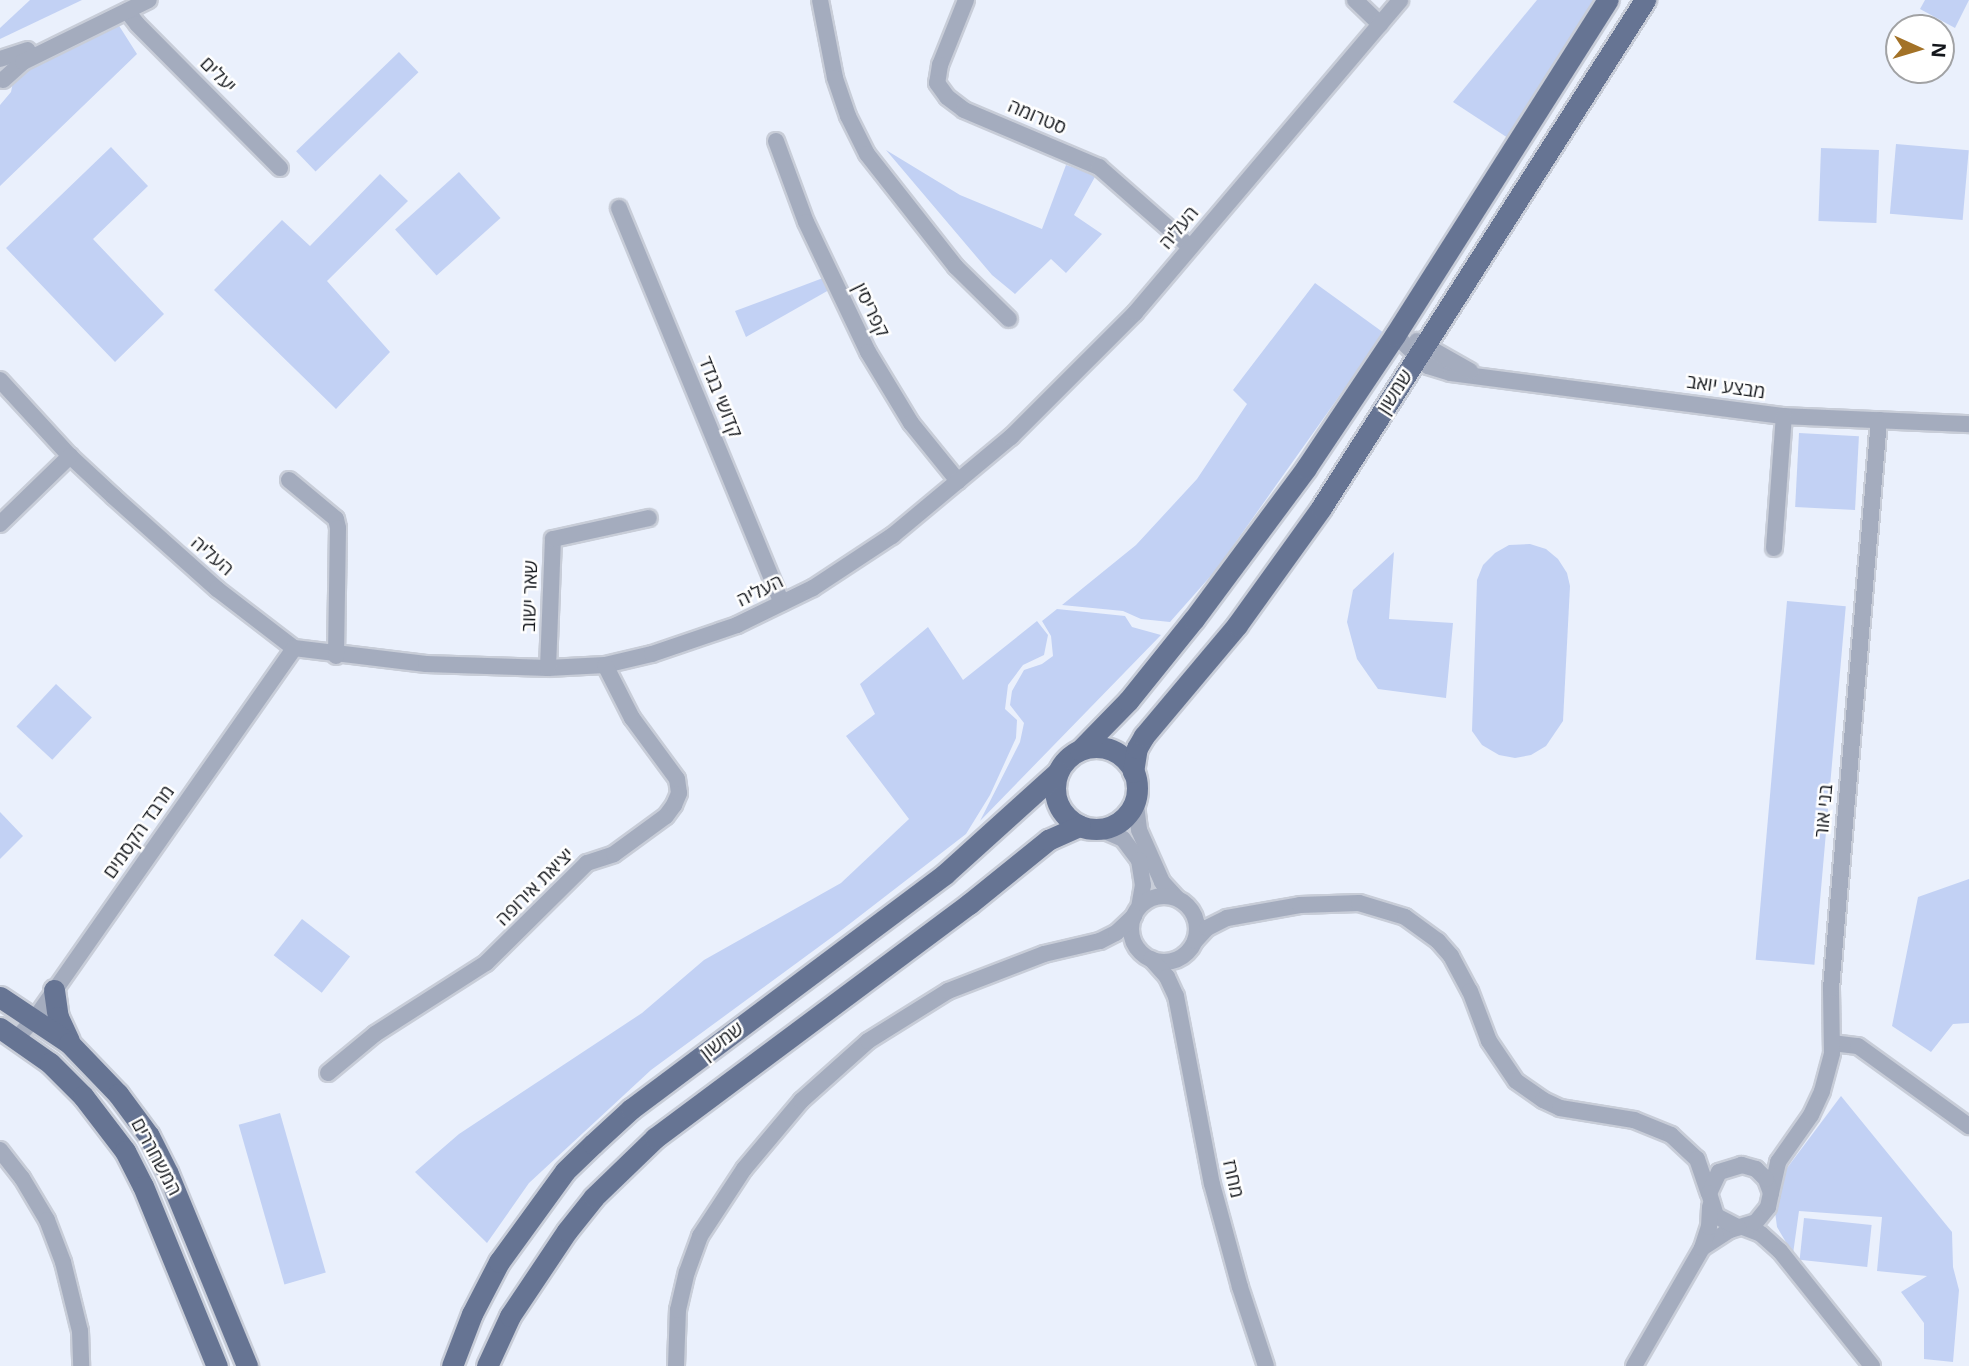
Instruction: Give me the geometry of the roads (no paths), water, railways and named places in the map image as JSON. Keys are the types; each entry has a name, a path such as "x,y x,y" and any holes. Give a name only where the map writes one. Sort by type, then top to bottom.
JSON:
{"main road":[{"name":"שמשון","path":"1080,750 1128,701 1248,549 1395,335 1608,0"},
{"name":"שמשון","path":"1133,772 1137,748 1151,725 1237,625 1278,569 1645,0"},
{"path":"1092,747 1112,750 1122,757 1133,772 1136,797 1123,819 1090,827 1070,819 1059,804 1056,792 1058,772 1069,757 1080,750 1092,747"},
{"name":"שמשון","path":"452,1366 472,1314 499,1262 565,1171 631,1109 945,874 1058,772"},
{"name":"שמשון","path":"487,1366 510,1316 567,1231 594,1197 655,1138 969,904 1048,840 1090,827"},
{"path":"54,990 58,1017 69,1042"},
{"name":"המשחררים","path":"0,997 36,1017 69,1042 118,1094 149,1136 168,1174 247,1366"},
{"name":"המשחררים","path":"9,1033 50,1063 83,1096 125,1151 143,1186 217,1366"}],"street":[{"path":"0,59 19,55 129,5 149,0"},
{"path":"820,0 835,78 848,116 867,154 956,267 1009,319"},
{"name":"סטרומה","path":"966,0 940,65 937,83 947,97 964,110 1099,167 1190,247"},
{"path":"1354,0 1380,24"},
{"name":"העליה","path":"0,380 70,456 217,589 294,648 336,656 426,664 548,668 604,666 698,640 813,588 892,536 1011,437 1135,313 1401,0"},
{"path":"1,80 23,62 129,5"},
{"name":"יעלים","path":"129,5 137,24 280,168"},
{"name":"קפריסין","path":"776,141 806,222 867,352 911,423 958,481"},
{"name":"קדושי בגדד","path":"619,208 782,603"},
{"name":"מבצע יואב","path":"1395,335 1421,351 1439,370 1784,416 1969,424"},
{"path":"1774,548 1784,416"},
{"name":"בני אור","path":"1770,1198 1775,1170 1784,1150 1817,1103 1830,1066 1831,989 1880,420"},
{"path":"0,524 70,456"},
{"path":"289,480 335,519 338,528 336,656"},
{"name":"שאר ישוב","path":"548,668 553,539 649,519"},
{"name":"מרבד הקסמים","path":"9,1033 36,1017 294,648"},
{"name":"יציאת אירופה","path":"328,1073 374,1034 486,964 587,863 614,854 666,816 674,805 679,793 677,779 632,718 604,666"},
{"path":"1136,797 1139,830 1161,880 1183,903 1197,926 1190,948"},
{"path":"1090,827 1123,839 1139,860 1143,885 1132,937 1147,957"},
{"path":"676,1366 678,1310 687,1272 700,1237 744,1169 801,1101 868,1041 947,991 1044,954 1100,941 1119,930 1136,912 1156,897 1183,903 1206,916 1227,918 1331,902 1359,903 1405,917 1423,928 1451,957 1470,991 1497,1055 1529,1091 1570,1111 1654,1126 1692,1152 1709,1160 1742,1165 1763,1175 1770,1198 1772,1232 1780,1251"},
{"path":"1100,941 1167,962 1190,948 1207,928 1227,918"},
{"name":"מחרז","path":"1176,996 1190,948"},
{"name":"מחרז","path":"1147,957 1167,977 1176,996 1216,1197 1240,1287 1266,1366"},
{"path":"1832,1043 1858,1046 1969,1126"},
{"path":"0,1150 23,1178 47,1220 63,1262 89,1366"},
{"path":"1784,1150 1766,1161 1719,1172 1709,1198 1720,1219 1761,1234 1780,1251 1872,1366"},
{"path":"1634,1366 1702,1248 1710,1223 1704,1171 1692,1152"},
{"path":"1702,1248 1760,1219 1770,1198"},
{"path":"80,1331 81,1366"}]}
